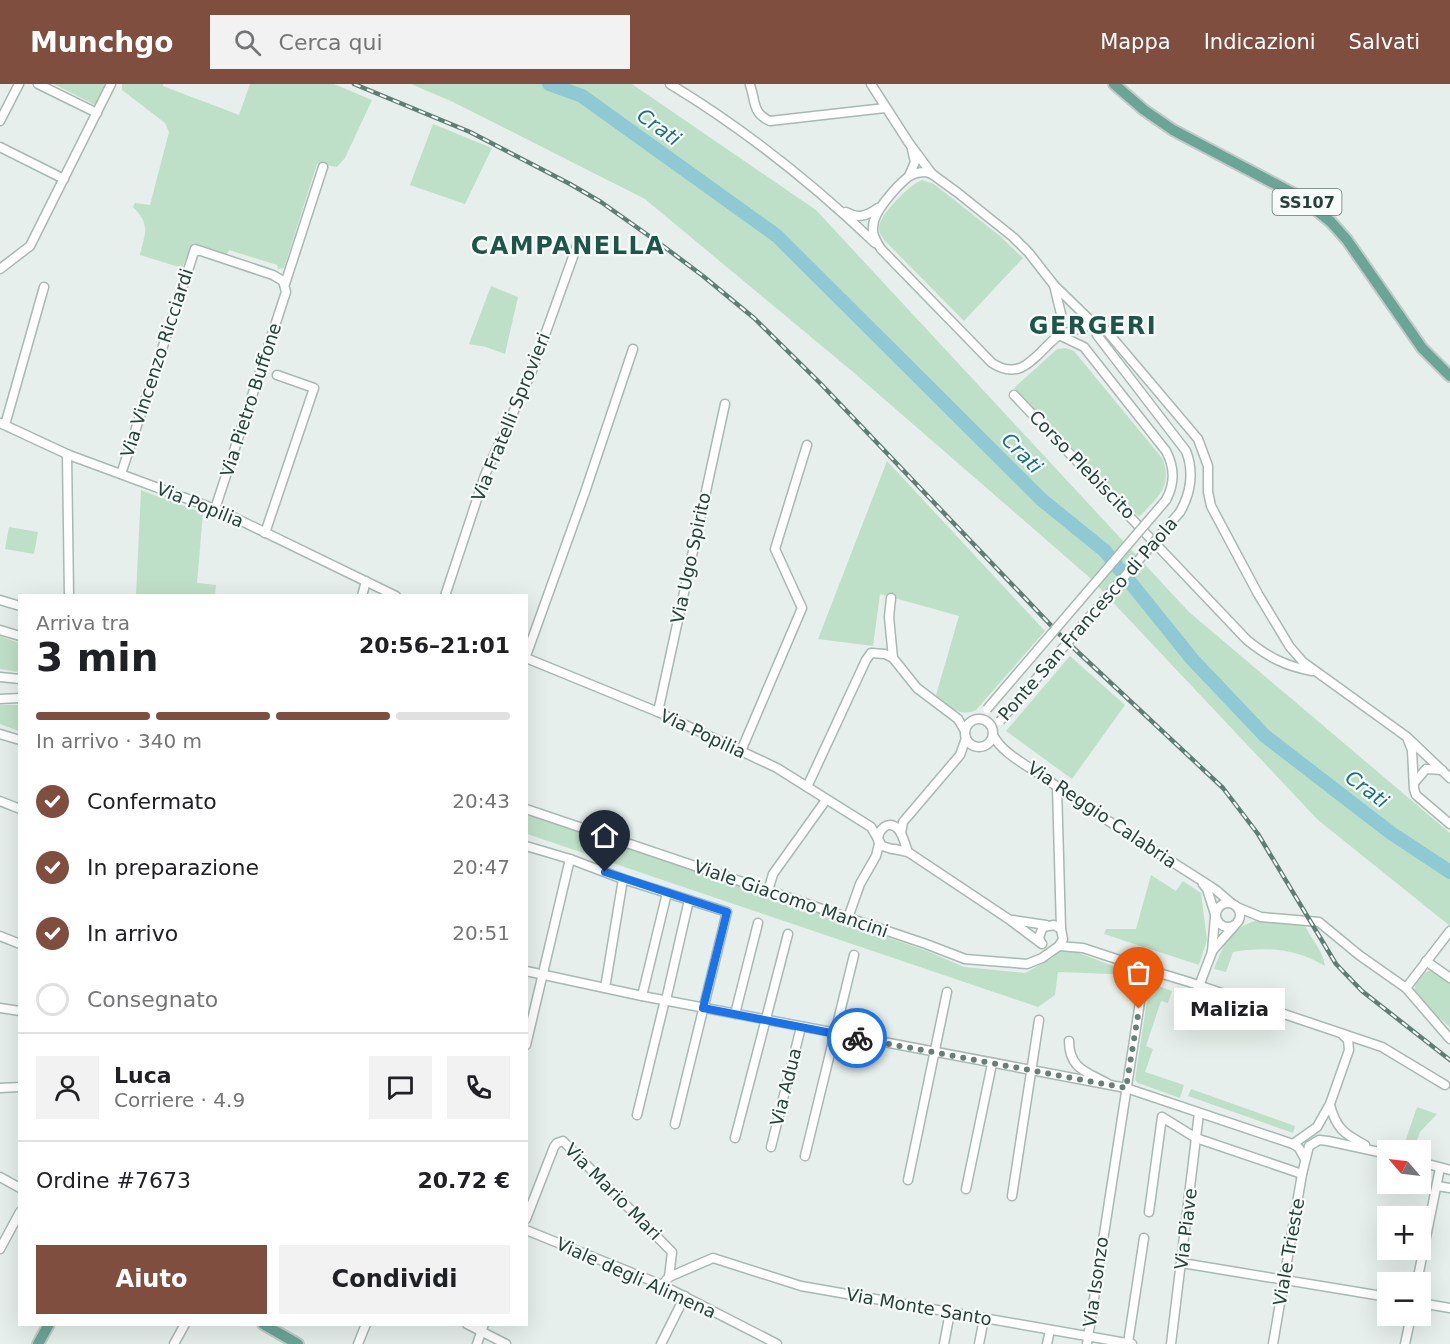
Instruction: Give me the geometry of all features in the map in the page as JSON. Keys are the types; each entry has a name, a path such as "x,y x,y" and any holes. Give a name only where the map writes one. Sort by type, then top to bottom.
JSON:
{"main road":[{"name":"SS107","path":"1114,84 1144,110 1173,130 1300,197 1331,222 1347,240 1422,348 1450,376"},
{"path":"38,1344 48,1326"},
{"path":"266,1326 298,1344"}],"street":[{"path":"0,121 19,84"},
{"path":"38,84 97,113"},
{"path":"0,269 30,246 111,84"},
{"path":"670,84 768,149 836,205 992,363 1000,368 1017,371 1059,335 1094,324"},
{"path":"871,84 885,108 932,174 1013,237 1054,285 1094,324 1105,329 1197,439 1208,466 1208,492 1211,506 1258,594 1290,647 1312,671 1407,737 1450,778"},
{"path":"750,85 756,111 770,121 885,108"},
{"path":"836,205 856,216 870,214 883,204 908,178 915,162 909,143"},
{"path":"0,147 64,179"},
{"name":"Via Pietro Buffone","path":"215,509 323,167"},
{"path":"908,178 921,172 932,174"},
{"path":"881,249 872,229 874,219 883,204"},
{"name":"Via Fratelli Sprovieri","path":"446,594 485,475 532,371 579,240"},
{"name":"Via Vincenzo Ricciardi","path":"121,474 195,249 273,275 286,288"},
{"path":"1054,285 1061,314 1059,335"},
{"path":"3,424 44,287"},
{"name":"Ponte San Francesco di Paola","path":"993,732 1179,512 1191,482 1190,460 1186,451 1097,335 1094,324"},
{"name":"Ponte San Francesco di Paola","path":"975,720 987,709 1166,500 1171,490 1173,480 1171,459 1166,451 1084,347 1059,335"},
{"path":"528,651 633,349"},
{"path":"265,532 314,388 277,375"},
{"name":"Corso Plebiscito","path":"1014,394 1247,640 1277,662 1312,671"},
{"name":"Via Ugo Spirito","path":"658,712 725,404"},
{"name":"Via Popilia","path":"3,424 67,454 215,509 392,594"},
{"path":"741,751 802,608 775,549 807,445"},
{"path":"67,454 69,594"},
{"path":"363,594 366,581"},
{"path":"807,787 868,656 875,653 893,658 889,617 891,598"},
{"path":"0,600 18,605"},
{"path":"0,630 18,635"},
{"name":"Via Popilia","path":"528,658 658,712 777,768 871,827"},
{"name":"Via Reggio Calabria","path":"893,658 916,688 958,719 972,745 1006,751"},
{"path":"0,677 18,679"},
{"path":"0,699 18,698"},
{"name":"Via Reggio Calabria","path":"958,719 986,721 997,742 1006,751 1234,905 1261,916 1319,922 1359,955 1406,988 1450,1038"},
{"path":"960,755 965,735 975,720"},
{"path":"876,856 899,845 903,822 960,755 988,743 993,732"},
{"path":"0,734 18,739"},
{"path":"1407,737 1412,750 1416,795 1450,824"},
{"path":"1414,783 1426,769 1443,771"},
{"path":"1057,947 1062,932 1058,787"},
{"path":"768,891 773,874 826,800"},
{"path":"0,801 18,808"},
{"name":"Viale Giacomo Mancini","path":"528,810 965,959 1027,964 1042,958 1057,947"},
{"path":"903,822 871,827 879,843 885,849 908,852 1010,920 1047,948 1083,948 1382,1047 1445,1085"},
{"path":"889,825 897,828 908,852"},
{"path":"848,918 860,884 876,856 879,831 889,825"},
{"path":"528,847 727,912 675,1124"},
{"path":"528,1041 570,859"},
{"path":"605,988 623,879"},
{"name":"Via Reggio Calabria","path":"1198,879 1207,889 1215,916"},
{"path":"642,996 667,893"},
{"path":"638,1115 689,900"},
{"path":"1199,986 1212,952 1215,916 1221,905 1234,905 1240,915 1236,924 1212,952"},
{"path":"1215,916 1218,923 1224,927 1236,924"},
{"name":"Via Reggio Calabria","path":"1236,924 1261,916"},
{"path":"1010,920 1046,926 1054,925 1083,948"},
{"path":"735,1014 758,923"},
{"path":"1041,943 1039,933 1046,926"},
{"path":"1406,988 1450,931"},
{"path":"735,1138 788,934"},
{"path":"0,936 18,943"},
{"path":"805,1156 854,955"},
{"path":"1428,958 1450,978"},
{"path":"1122,961 1139,973 1142,989"},
{"path":"528,971 703,1008 1126,1088 1293,1144 1299,1148 1305,1159"},
{"path":"1142,989 1156,972"},
{"name":"Via Isonzo","path":"1087,1340 1142,989"},
{"path":"908,1180 947,992"},
{"path":"0,1008 18,1011"},
{"path":"1012,1196 1039,1020"},
{"name":"Via Adua","path":"771,1148 801,1027"},
{"path":"1293,1144 1317,1127 1330,1104 1349,1050 1348,1040 1342,1034"},
{"path":"1069,1041 1069,1052 1074,1063 1112,1086"},
{"path":"966,1189 992,1064"},
{"path":"0,1088 18,1087"},
{"path":"1330,1104 1336,1124 1343,1132 1377,1149"},
{"name":"Via Piave","path":"1171,1344 1200,1113"},
{"path":"1149,1212 1161,1117 1196,1138 1302,1174"},
{"path":"1305,1159 1308,1146 1319,1140 1377,1151"},
{"name":"Via Mario Mari","path":"528,1214 554,1147 559,1141 566,1142 672,1252 669,1276"},
{"name":"Viale Trieste","path":"1273,1344 1305,1159"},
{"path":"1431,1165 1450,1170"},
{"path":"1419,1272 1440,1168"},
{"path":"0,1177 18,1187"},
{"path":"1437,1186 1450,1188"},
{"path":"0,1249 18,1216"},
{"name":"Viale degli Alimena","path":"528,1231 662,1285 777,1344"},
{"path":"1130,1344 1144,1238"},
{"name":"Via Monte Santo","path":"669,1276 709,1259 719,1260 801,1286 1050,1330 1087,1340 1130,1344"},
{"path":"1182,1263 1285,1278 1377,1295"},
{"path":"662,1285 669,1276"},
{"path":"661,1344 685,1296"},
{"path":"1431,1305 1450,1308"},
{"path":"944,1344 950,1312"},
{"path":"979,1344 984,1318"},
{"path":"174,1344 184,1326"},
{"path":"358,1344 365,1326"},
{"path":"1405,1344 1409,1326"},
{"path":"477,1344 483,1328 506,1344"},
{"path":"1047,1344 1050,1330"}],"green space":[{"path":"54,84 105,84 95,105"},
{"path":"122,84 163,84 163,86 239,115 250,84 334,84 372,100 345,158 337,167 317,164 284,268 278,269 277,265 229,250 227,254 193,243 182,268 140,255 145,229 139,213 133,207 135,203 150,205 169,132 165,123 122,90"},
{"path":"411,84 632,84 816,210 1189,612 1450,833 1450,926 1318,820 1089,577 853,372 645,199 453,102"},
{"path":"433,124 492,148 465,204 410,185"},
{"path":"922,180 934,184 1000,236 1023,258 964,321 885,241 880,232 880,223 889,208 910,187"},
{"path":"491,286 518,297 505,354 469,344"},
{"path":"1066,348 1074,351 1162,458 1166,476 1165,484 1162,491 1139,517 1014,388 1057,349"},
{"path":"887,461 1045,631 976,710 959,712 936,695 959,616 880,594 873,646 818,639"},
{"path":"141,490 203,513 197,583 216,585 215,594 136,594"},
{"path":"9,527 38,532 34,554 5,549"},
{"path":"0,636 18,643 18,672 0,669"},
{"path":"1070,656 1125,705 1072,779 1006,731"},
{"path":"0,705 18,705 18,731 0,724"},
{"path":"528,812 927,951 964,967 1025,973 1052,958 1059,951 1065,950 1137,975 1058,972 1055,995 1038,1007 528,834"},
{"path":"1151,875 1176,891 1183,881 1201,893 1207,940 1199,965 1104,934 1106,929 1136,929"},
{"path":"1255,921 1304,924 1325,966 1303,956 1280,950 1257,949 1233,952 1226,972 1214,969 1224,946 1233,933"},
{"path":"1431,970 1450,983 1450,1027 1423,1004 1415,992 1418,980"},
{"path":"1156,985 1172,991 1168,1003 1161,1001 1146,1046 1153,1049 1145,1072 1184,1085 1180,1098 1135,1080 1148,994"},
{"path":"1191,1089 1295,1126 1293,1133 1188,1096"},
{"path":"1417,1107 1437,1114 1420,1132 1417,1140 1406,1140"}],"waterway":[{"name":"Crati","path":"549,84 582,96 777,236 1042,500 1105,551 1192,659 1265,736 1391,833 1450,872"}],"railway":[{"path":"354,84 470,132 601,202 703,276 754,318 821,384 1064,639 1223,788 1258,834 1336,964 1362,991 1450,1060"}],"way so far":[{"path":"857,1038 1126,1088 1139,1009"}],"place":[{"name":"Malizia","path":"1139,1009"}],"district":[{"name":"CAMPANELLA","path":"568,246"},
{"name":"GERGERI","path":"1093,326"}],"route":[{"path":"605,872 727,912 703,1008 857,1038"}]}
